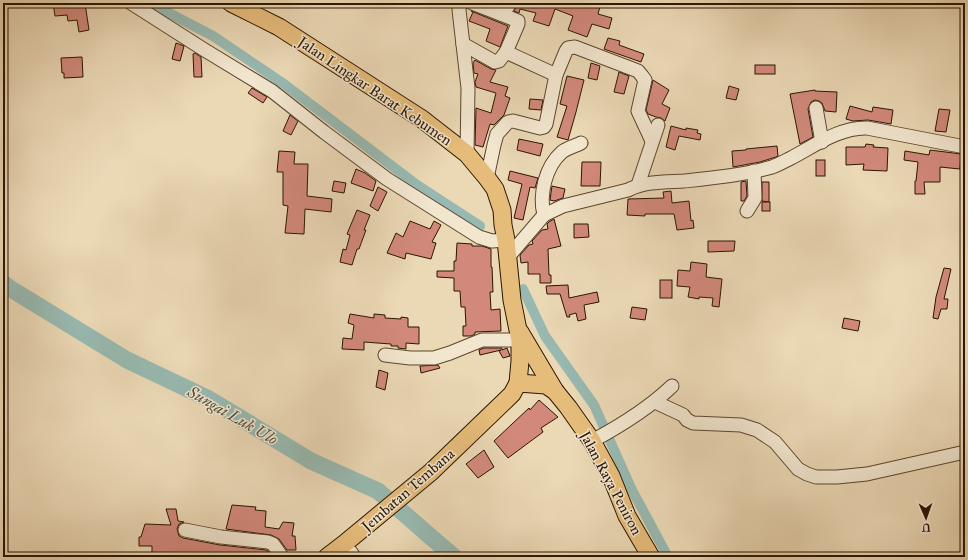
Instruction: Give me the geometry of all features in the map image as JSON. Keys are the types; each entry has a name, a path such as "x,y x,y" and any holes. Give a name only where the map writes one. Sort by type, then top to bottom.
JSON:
{"main road":[{"name":"Jalan Lingkar Barat Kebumen","path":"231,3 279,27 422,119 467,154 495,189 502,210 508,257 509,279 518,333 520,361 518,383 512,394 502,405 463,443"},
{"name":"Jalan Raya Peniron","path":"518,333 554,391 568,407 600,437 611,476 627,516 651,557"},
{"name":"Jalan Raya Peniron","path":"518,383 546,385 554,391"},
{"name":"Jembatan Tembana","path":"327,557 352,549 420,482 463,443"}],"street":[{"path":"131,3 272,91 387,179 453,221 479,237 492,240 506,240"},
{"path":"460,3 459,10 468,88 467,154"},
{"path":"463,44 495,62 499,61 506,52 518,24 516,20 503,14 472,3"},
{"path":"503,14 510,3"},
{"path":"487,178 494,145 498,134 508,122 513,121 540,128 544,127 556,75 568,48 576,47 638,71 645,80 638,111 652,141"},
{"path":"506,52 556,75"},
{"path":"816,108 822,142"},
{"path":"638,185 658,124"},
{"path":"508,257 544,215 563,206 628,190 638,185 754,171 774,166 845,131 856,128 867,128 965,147"},
{"path":"544,215 542,195 550,170 556,159 563,151 581,143"},
{"path":"747,210 755,198 754,171"},
{"path":"385,355 410,358 434,358 482,340 518,333"},
{"path":"600,437 619,427 655,402 672,386"},
{"path":"655,402 683,415 687,420 693,423 741,425 757,430 775,442 798,469 806,474 816,477 837,477 867,474 965,452"},
{"path":"185,530 268,542 273,544 282,557"}],"building":[{"path":"53,3 85,3 89,30 79,32 77,20 68,21 67,15 55,16"},
{"path":"518,3 601,3 598,14 612,18 609,29 592,24 587,37 568,30 573,16 555,9 549,26 533,21 536,13 520,9 519,13 514,11"},
{"path":"471,11 508,26 500,47 486,41 490,29 469,21 473,12"},
{"path":"608,38 620,41 619,45 644,54 641,62 604,49"},
{"path":"176,43 184,46 180,61 172,59"},
{"path":"195,53 201,57 202,77 194,77 193,54"},
{"path":"82,57 83,77 64,78 64,73 62,73 61,58"},
{"path":"475,60 491,69 496,70 490,82 508,87 505,96 510,98 504,115 494,125 490,124 483,147 475,145 476,108 491,113 496,93 476,87 475,82 478,74 474,73 473,63"},
{"path":"591,63 600,66 597,80 588,78"},
{"path":"755,65 775,65 775,74 755,74"},
{"path":"619,72 629,76 624,94 614,92"},
{"path":"567,76 584,80 568,140 557,137 567,106 560,104"},
{"path":"653,80 669,90 662,104 670,108 665,121 661,118 648,114 646,110"},
{"path":"729,86 739,89 736,100 726,98"},
{"path":"252,88 267,97 263,103 248,93"},
{"path":"815,90 837,92 836,112 825,111 822,103 819,101 815,100 811,102 808,109 813,137 800,144 790,94"},
{"path":"530,99 543,100 541,110 529,109"},
{"path":"850,106 872,112 873,107 893,110 891,124 868,120 853,121 846,119"},
{"path":"939,109 950,110 946,132 935,131"},
{"path":"290,115 298,121 291,135 283,131"},
{"path":"671,126 686,130 686,128 698,130 697,133 701,134 700,140 679,136 675,150 666,147"},
{"path":"519,139 543,144 540,156 517,150"},
{"path":"866,144 874,145 873,147 888,148 887,171 863,170 864,164 846,165 846,147 865,147"},
{"path":"777,146 778,156 776,157 760,162 733,167 732,151"},
{"path":"930,150 961,154 960,169 940,167 940,182 924,182 925,194 915,194 915,181 918,162 904,160 905,151 929,155"},
{"path":"279,151 295,152 294,164 308,164 307,196 332,199 331,212 305,209 304,234 285,233 288,206 283,205 283,172 277,172"},
{"path":"816,160 825,160 825,176 816,176"},
{"path":"582,162 601,162 600,186 581,186"},
{"path":"356,169 365,173 376,181 373,191 351,183"},
{"path":"510,171 538,178 535,188 530,187 523,220 514,218 522,184 508,180"},
{"path":"334,181 346,183 344,193 332,191"},
{"path":"746,181 747,196 744,201 741,201 741,182"},
{"path":"762,182 769,182 769,202 762,201"},
{"path":"552,186 565,189 563,198 554,201 550,200"},
{"path":"378,187 387,192 378,211 370,206"},
{"path":"671,191 672,203 689,201 691,221 693,220 694,228 677,230 674,214 645,214 645,216 627,215 628,199 664,198 663,192"},
{"path":"762,202 770,202 770,211 762,211"},
{"path":"357,210 370,215 364,230 366,230 359,249 357,249 352,265 340,262 343,249 346,250 350,235 347,234"},
{"path":"554,219 561,246 548,249 549,275 551,275 551,283 540,283 540,274 528,274 528,262 521,263 520,255 529,245 533,244 532,241 542,230 548,229 547,224"},
{"path":"410,221 430,229 434,221 441,225 432,242 436,243 431,259 406,253 405,259 387,253 396,233 403,237"},
{"path":"574,224 588,224 589,237 574,238"},
{"path":"708,241 735,241 734,251 708,252"},
{"path":"457,243 472,244 472,246 482,246 491,249 493,292 490,292 491,310 500,309 501,331 475,332 475,334 471,336 463,336 463,326 466,326 465,307 461,307 460,291 454,291 454,278 437,277 437,271 454,271"},
{"path":"691,262 707,264 706,277 722,279 719,307 712,306 713,298 699,297 699,299 688,297 690,287 677,286 678,270 690,271"},
{"path":"944,268 951,269 944,299 948,299 947,309 941,309 938,319 933,318 936,297"},
{"path":"660,280 672,280 672,298 660,298"},
{"path":"568,285 569,298 597,292 599,302 584,305 586,319 578,321 576,313 569,315 570,317 567,317 560,294 547,294 546,286"},
{"path":"632,307 647,309 645,320 630,318"},
{"path":"350,314 374,318 374,314 385,315 385,318 408,318 408,327 419,327 419,344 406,343 406,349 398,348 398,346 391,346 391,344 364,342 364,350 342,349 343,338 352,339 354,325 348,323"},
{"path":"844,318 860,321 858,331 842,328"},
{"path":"484,348 502,348 502,350 507,348 510,356 503,358 499,351 501,350 480,355 479,350"},
{"path":"438,365 440,368 421,373 420,366"},
{"path":"379,370 388,373 385,390 376,387"},
{"path":"539,400 558,417 541,428 543,432 508,458 494,441 529,408 530,410"},
{"path":"484,450 494,467 478,478 466,464"},
{"path":"232,505 256,507 255,510 266,511 265,527 279,529 283,522 294,523 292,536 295,536 296,550 287,550 279,539 271,535 226,529"},
{"path":"166,509 176,509 178,521 184,522 179,524 177,529 179,536 183,538 220,545 266,550 268,551 270,557 152,557 152,546 139,546 139,537 141,537 145,524 171,525"}],"waterway":[{"path":"150,3 213,36 284,84 417,185 480,226"},
{"name":"Sungai Luk Ulo","path":"3,283 127,360 209,399 311,461 378,491 454,557"},
{"path":"523,289 545,336 594,405 632,490 668,557"}]}
